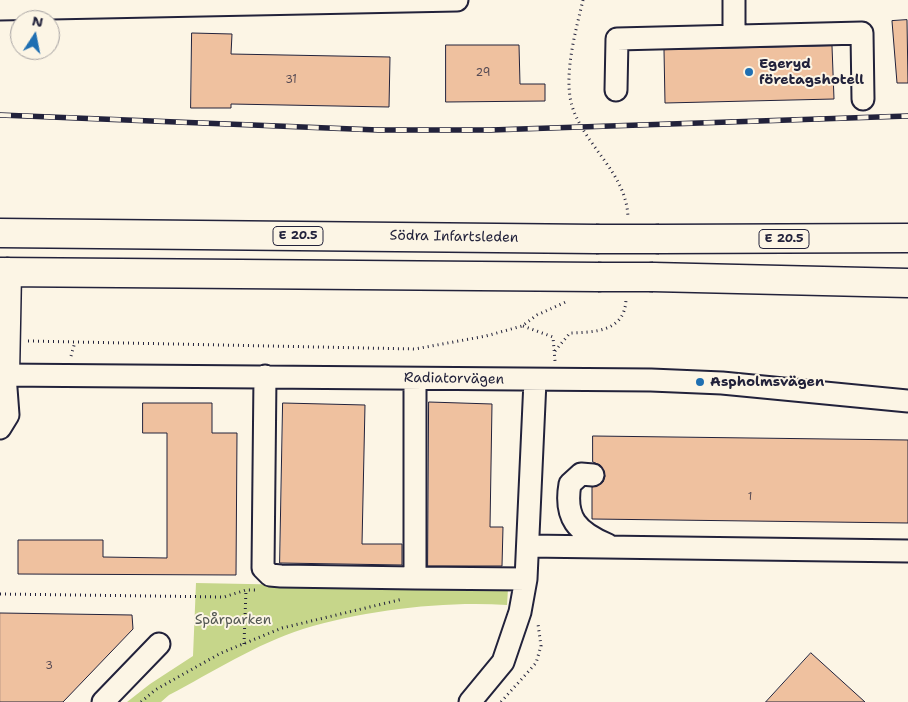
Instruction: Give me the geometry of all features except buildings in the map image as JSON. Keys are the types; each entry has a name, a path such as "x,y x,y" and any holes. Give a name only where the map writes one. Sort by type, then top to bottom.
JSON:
{"main road":[{"name":"Södra Infartsleden","path":"0,233 596,239 908,238"},
{"path":"3,375 6,341 3,272 653,277 908,283"}],"street":[{"path":"0,9 457,0"},
{"path":"734,0 734,36"},
{"path":"616,90 617,39 862,33 863,99"},
{"path":"0,428 8,415 3,375"},
{"name":"Radiatorvägen","path":"3,375 265,376 722,383 908,401"},
{"path":"265,376 263,568 270,575 526,579"},
{"path":"415,379 415,578"},
{"path":"470,702 503,662 520,612 526,579 535,381"},
{"path":"593,475 581,474 570,484 567,499 570,515 577,526 591,538 613,547"},
{"path":"528,546 908,550"},
{"path":"103,702 159,644"}],"path":[{"path":"583,0 572,42 569,92 571,104 589,141 618,180 626,202 628,215"},
{"path":"6,341 416,348 486,336 522,326 537,315 570,300"},
{"path":"522,326 553,337 555,351 570,333 609,329 623,317 626,308"},
{"path":"0,594 224,597 246,590 265,590"},
{"path":"244,644 246,590"},
{"path":"141,702 155,690 221,653 282,628 407,598"}],"green space":[{"name":"Spårparken","path":"196,583 508,589 507,605 457,604 404,608 327,622 303,629 252,650 169,695 161,702 127,702 150,684 193,656"}],"railway":[{"path":"0,115 378,130 491,130 908,116"}],"place":[{"name":"Egeryd företagshotell","path":"749,72"},
{"name":"Aspholmsvägen","path":"700,382"}]}
